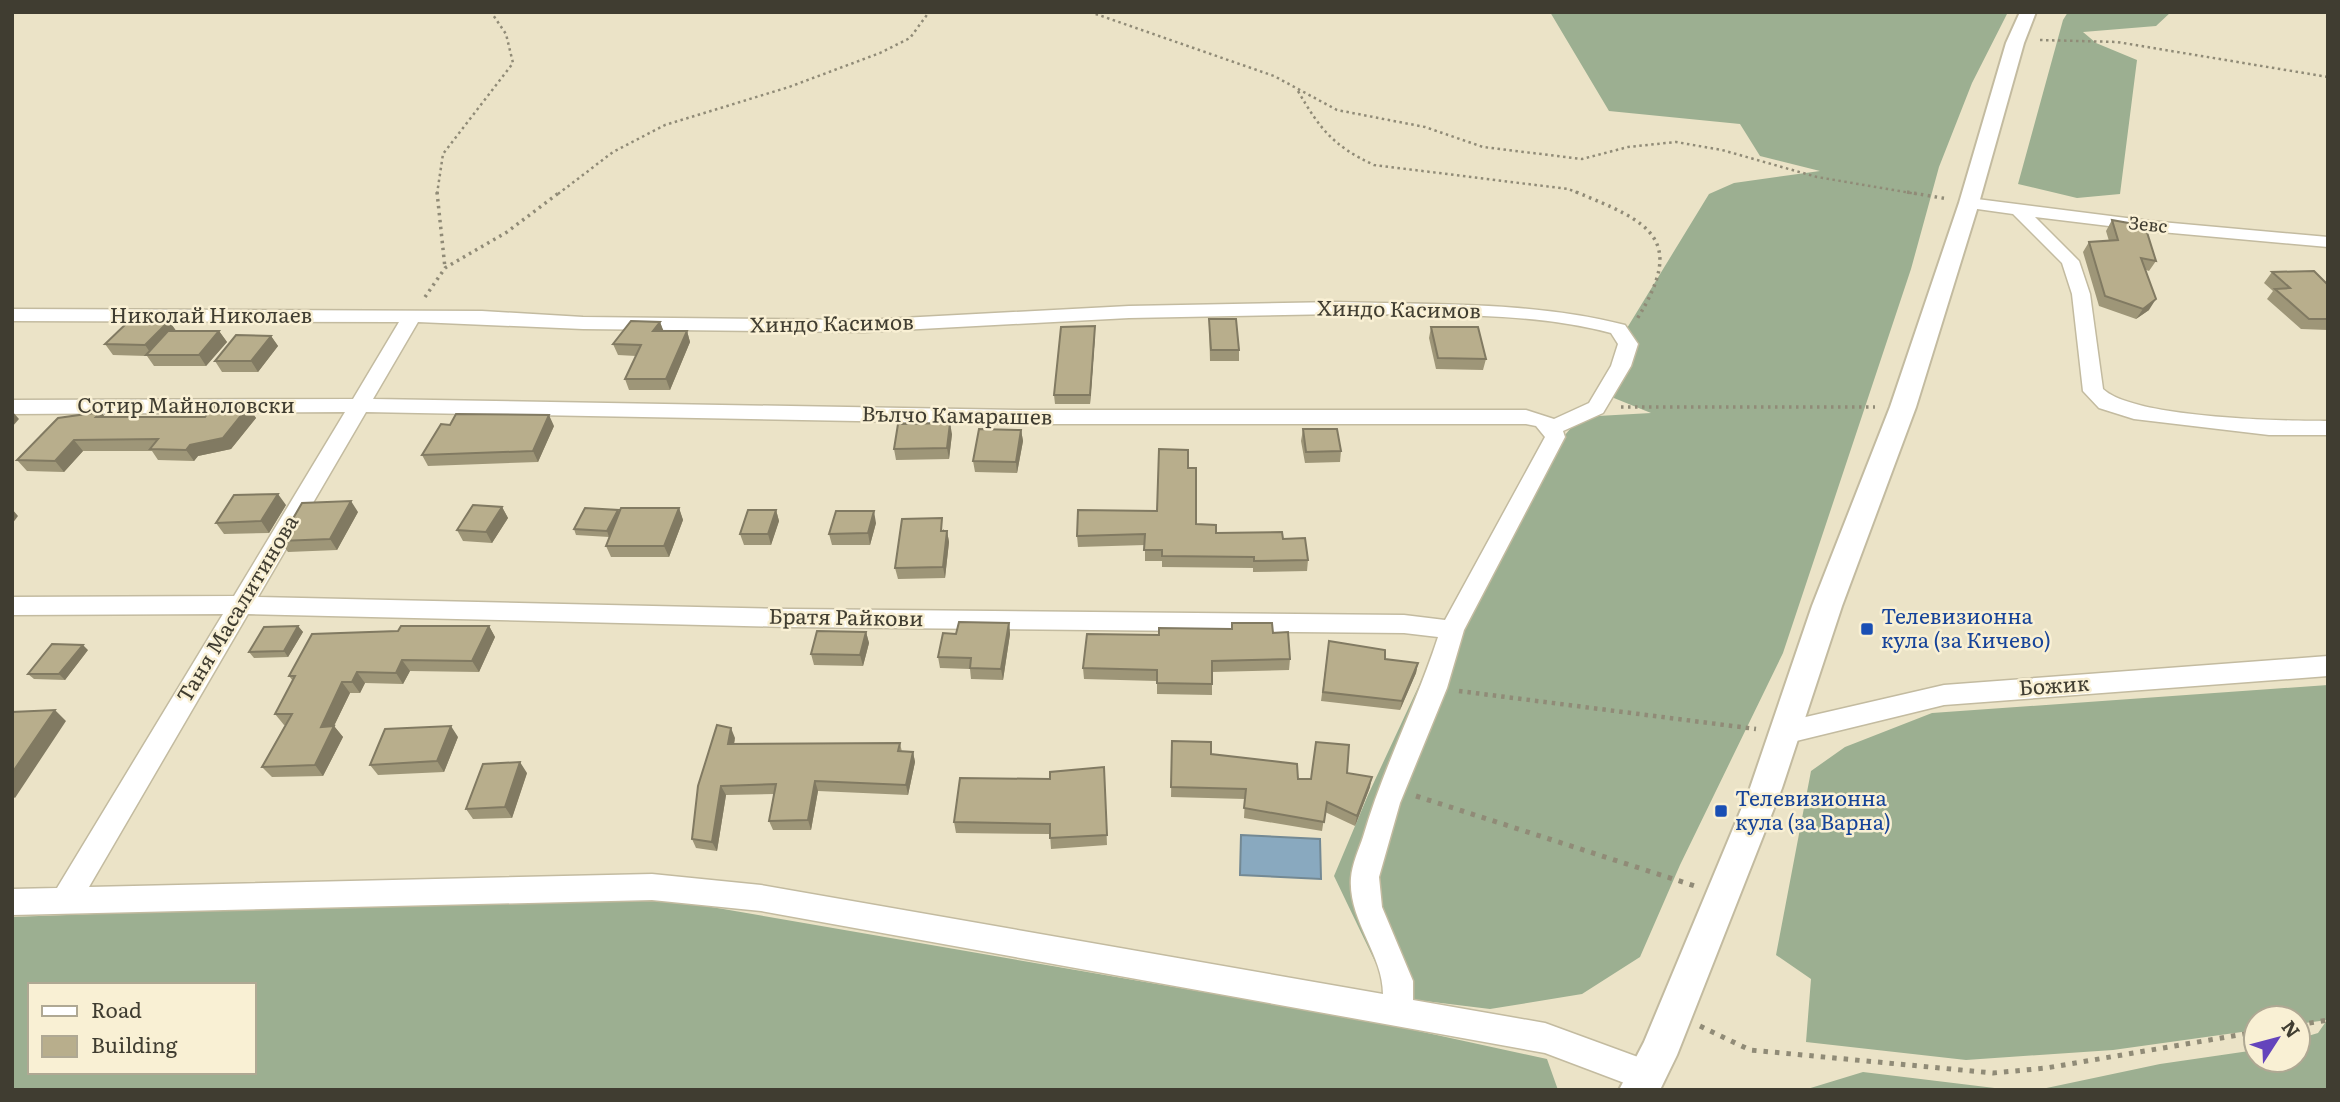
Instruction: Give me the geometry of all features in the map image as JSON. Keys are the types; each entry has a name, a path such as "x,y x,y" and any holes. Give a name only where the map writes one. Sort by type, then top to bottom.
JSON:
{"street":[{"path":"12,902 652,887 761,898 1545,1038 1642,1082 1674,1013 1766,788 1827,606 1903,407 1969,203 2015,43 2028,12"},
{"name":"Зевс","path":"1969,203 2150,226 2328,242"},
{"path":"2018,209 2070,261 2081,294 2093,391 2106,403 2134,412 2269,428 2328,428"},
{"name":"Хиндо Касимов","path":"411,318 482,317 583,323 863,326 1141,312 1338,308 1498,312 1587,321 1618,329"},
{"name":"Николай Николаев","path":"12,315 411,318"},
{"name":"Таня Масалитинова","path":"65,901 411,318"},
{"path":"1398,1010 1398,981 1368,907 1365,877 1392,789 1434,688 1452,630 1555,437 1552,428 1596,408 1621,366 1628,344 1618,329"},
{"name":"Сотир Майноловски","path":"12,407 359,405"},
{"name":"Вълчо Камарашев","path":"359,405 1020,418 1526,417 1543,421 1552,428"},
{"name":"Братя Райкови","path":"12,606 240,605 789,618 1404,624 1452,630"},
{"name":"Божик","path":"1784,733 1944,695 2328,666"}],"path":[{"path":"445,268 436,198 443,154 513,63 506,34 491,12"},
{"path":"411,318 445,268 507,232 613,152 665,125 789,87 880,52 910,38 929,12"},
{"path":"1090,12 1274,76 1337,110 1416,125 1483,147 1582,159 1628,147 1676,142 1722,150 1817,177 1969,203"},
{"path":"2015,43 2048,39 2117,42 2328,77"},
{"path":"1298,91 1326,139 1344,152 1374,165 1568,189 1592,198 1638,223 1657,240 1662,252 1661,266 1647,304 1636,322 1618,329"},
{"path":"1596,408 1903,407"},
{"path":"1434,688 1784,733"},
{"path":"1392,789 1723,895"},
{"path":"1674,1013 1750,1050 1993,1073 2046,1068 2242,1034"}],"green space":[{"path":"1550,12 2008,12 1972,83 1939,167 1911,269 1783,653 1680,865 1640,957 1582,994 1490,1009 1392,997 1334,876 1368,795 1454,610 1535,471 1580,417 1651,413 1599,392 1624,333 1709,194 1734,183 1820,171 1760,156 1740,124 1609,111"},
{"path":"2068,12 2171,12 2156,26 2083,32 2096,43 2137,60 2120,194 2077,198 2018,184 2063,20"},
{"path":"2328,685 2328,1090 2037,1090 2160,1064 2242,1052 2242,1074 2312,1074 2312,1035 2318,1033 2327,1020 2312,1022 2312,1004 2242,1004 2242,1032 2113,1050 1966,1060 1806,1042 1811,979 1776,955 1811,771 1845,747 1932,713"},
{"path":"636,894 1377,1022 1547,1059 1558,1090 12,1090 12,917"},
{"path":"1863,1072 2011,1090 1804,1090"}],"water":[{"path":"1241,835 1320,839 1321,879 1240,875"}],"building":[{"path":"2112,220 2145,226 2156,261 2141,258 2156,299 2143,309 2105,296 2089,242 2118,240"},
{"path":"2314,271 2328,285 2328,319 2309,319 2275,289 2290,288 2272,272"},
{"path":"1209,319 1236,319 1239,350 1211,350"},
{"path":"130,320 169,321 145,345 105,344"},
{"path":"631,321 660,322 653,331 687,331 666,379 625,379 641,345 613,344"},
{"path":"1095,326 1090,395 1054,395 1061,327"},
{"path":"1431,327 1478,327 1486,359 1438,358"},
{"path":"168,331 219,331 199,355 146,355"},
{"path":"236,335 271,336 251,361 215,361"},
{"path":"213,406 248,407 223,438 190,445 186,450 150,449 158,439 74,440 55,461 17,460 58,418 101,412 96,417 205,417"},
{"path":"456,414 549,415 533,451 422,455 441,424 450,425"},
{"path":"950,423 947,448 894,449 898,424"},
{"path":"979,429 1021,430 1016,462 973,461"},
{"path":"1303,429 1337,429 1341,451 1306,452"},
{"path":"1159,449 1188,450 1188,468 1196,468 1196,524 1216,525 1216,533 1282,532 1283,539 1305,538 1308,560 1254,561 1254,557 1162,556 1162,550 1144,550 1145,534 1077,536 1078,510 1157,511"},
{"path":"278,494 261,521 216,523 234,495"},
{"path":"351,501 330,539 280,541 302,503"},
{"path":"473,505 502,507 486,532 457,530"},
{"path":"585,508 618,510 607,531 574,529"},
{"path":"621,508 679,508 664,546 606,546"},
{"path":"748,510 776,510 768,534 740,534"},
{"path":"836,511 874,511 868,533 829,534"},
{"path":"942,518 941,531 947,531 943,567 895,568 902,519"},
{"path":"959,622 1009,623 1001,669 970,668 971,658 938,657 943,633 956,634"},
{"path":"1232,623 1272,623 1273,633 1288,632 1290,659 1212,661 1212,684 1157,683 1157,670 1083,668 1087,634 1159,635 1159,628 1232,629"},
{"path":"298,626 284,651 249,652 264,627"},
{"path":"401,626 489,626 472,661 402,660 396,673 357,672 352,682 342,682 321,727 334,726 315,765 262,767 292,714 275,714 295,676 289,676 312,634 398,631"},
{"path":"817,631 866,632 860,655 811,654"},
{"path":"1329,641 1385,650 1385,659 1418,663 1402,701 1323,692"},
{"path":"52,644 83,645 59,674 28,674"},
{"path":"55,710 12,773 12,712"},
{"path":"717,725 731,728 728,744 900,743 898,751 913,752 906,785 815,781 808,820 769,821 776,784 721,786 712,842 692,839 698,786"},
{"path":"451,726 437,761 370,765 385,729"},
{"path":"1172,741 1211,742 1211,754 1297,764 1298,779 1311,779 1316,742 1349,745 1347,773 1372,777 1357,816 1327,802 1324,822 1244,808 1246,789 1171,787"},
{"path":"520,762 505,807 466,809 483,764"},
{"path":"1104,767 1107,835 1050,838 1050,824 954,822 960,778 1050,779 1050,772"}],"place":[{"name":"Телевизионна кула (за Кичево)","path":"1867,629"},
{"name":"Телевизионна кула (за Варна)","path":"1721,811"}]}
